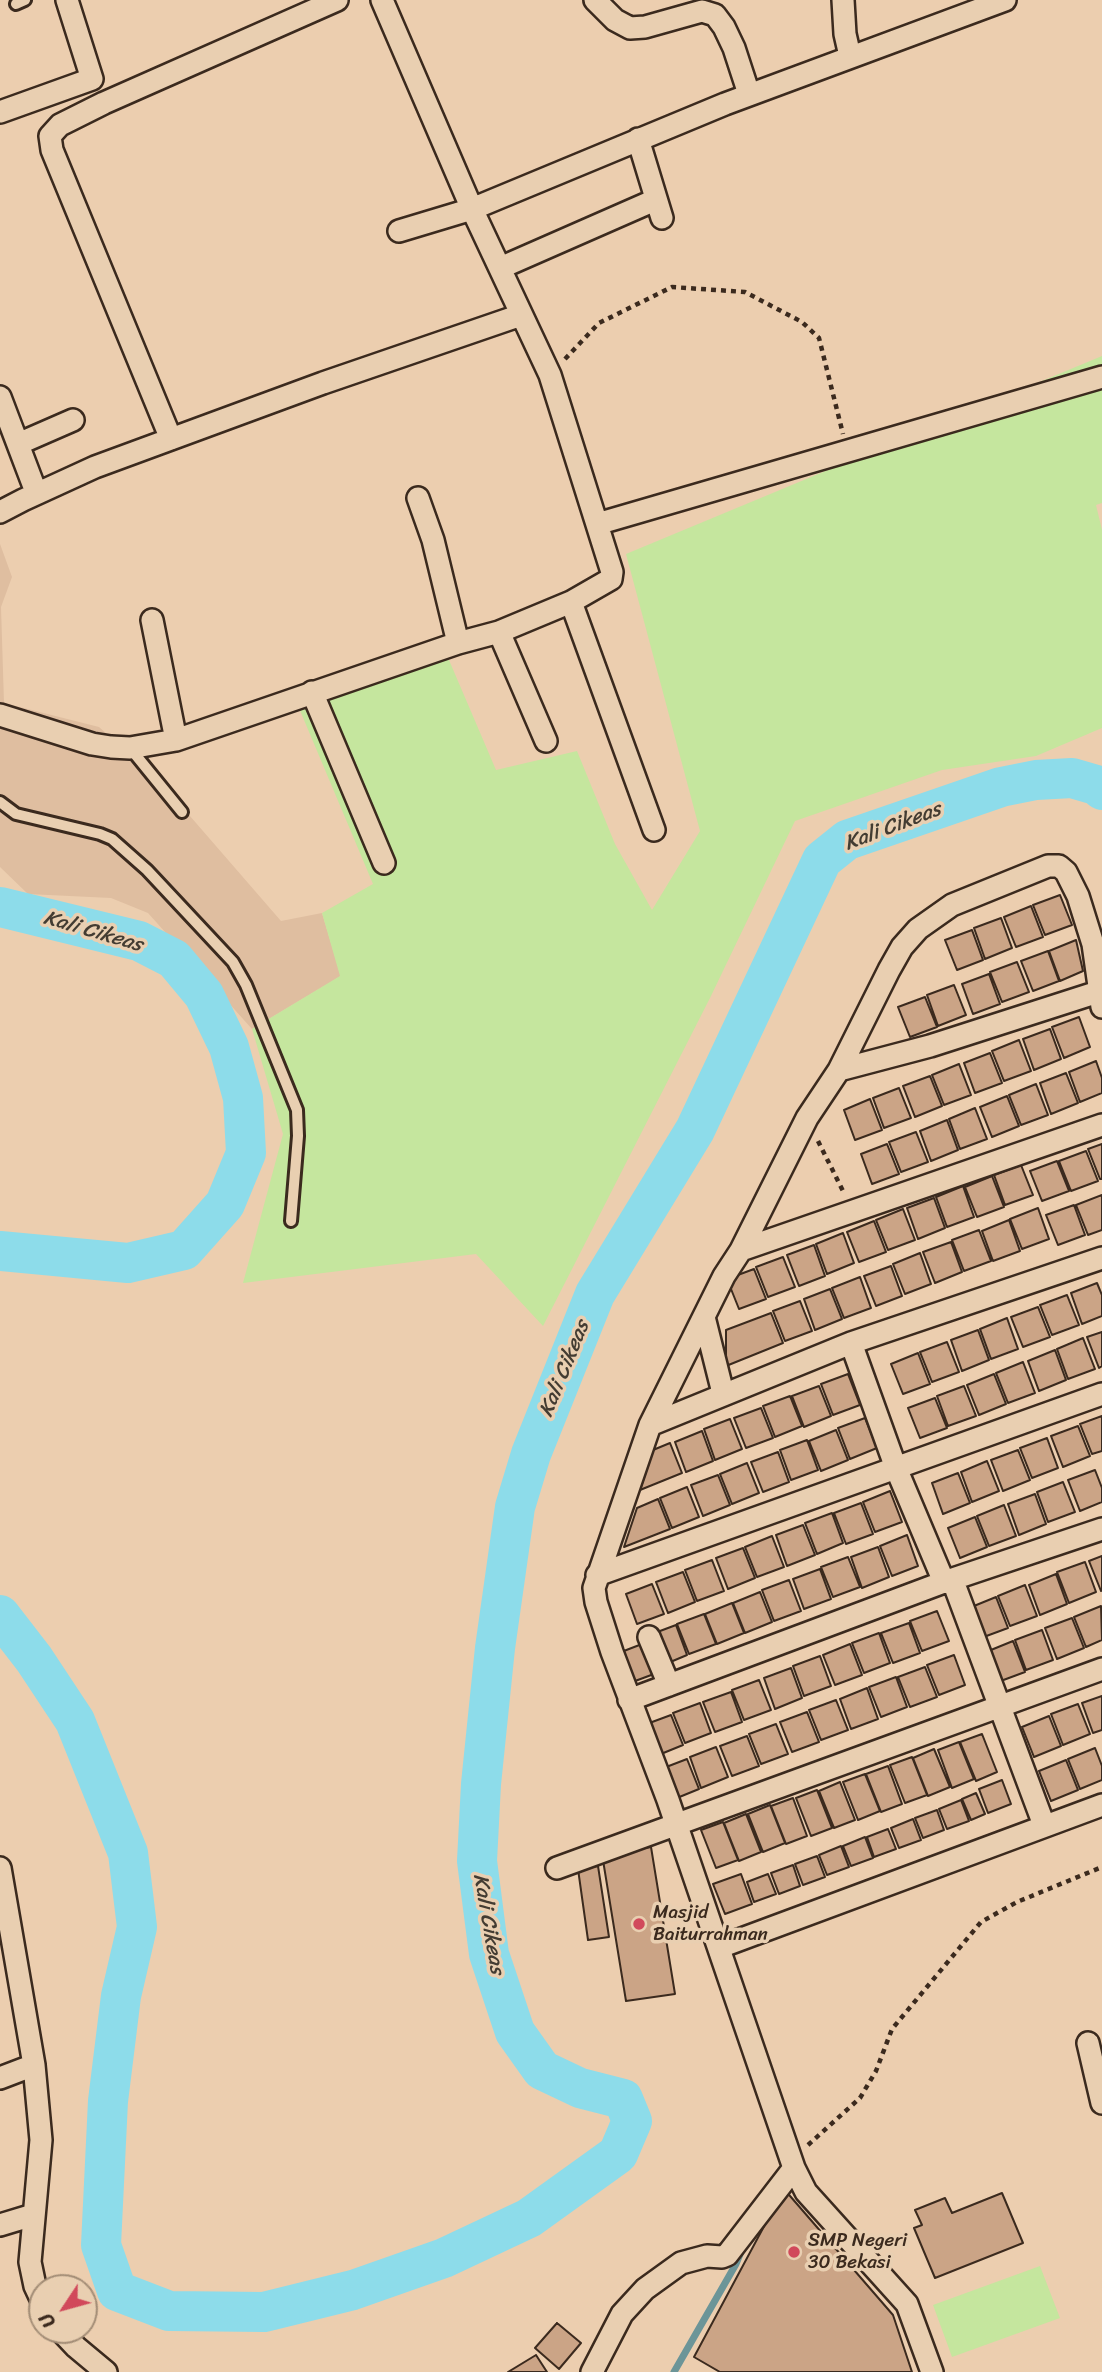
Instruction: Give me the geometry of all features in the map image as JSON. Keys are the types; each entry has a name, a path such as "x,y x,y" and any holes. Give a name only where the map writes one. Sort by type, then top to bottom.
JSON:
{"street":[{"path":"67,0 92,79 104,103"},
{"path":"171,439 50,141 50,135 60,125 104,103 337,0"},
{"path":"0,715 92,744 130,748 176,740 458,643 499,632 571,602 611,579 597,524 550,375 472,209 382,0"},
{"path":"594,0 615,20 630,28 645,27 702,11 715,15 734,48 749,94"},
{"path":"843,0 849,56"},
{"path":"399,231 472,209 749,94 1002,1"},
{"path":"0,112 92,79"},
{"path":"500,268 659,209 638,139"},
{"path":"0,512 95,467 323,383 521,315"},
{"path":"597,524 1102,377"},
{"path":"0,397 33,484"},
{"path":"18,443 73,421"},
{"path":"418,498 433,540 458,643"},
{"path":"571,602 654,830"},
{"path":"152,620 176,740"},
{"path":"499,632 546,741"},
{"path":"312,692 384,863"},
{"path":"839,1070 1100,1000 1093,944 1078,896 1066,872 1059,866 1048,866 952,905 918,929 902,947 839,1070 807,1118 650,1424 594,1588 596,1602 629,1700 677,1824 794,2168 806,2192 907,2304 932,2372"},
{"path":"741,1250 1102,1125"},
{"path":"650,1424 851,1343 1102,1258"},
{"path":"704,1317 723,1393"},
{"path":"851,1343 895,1468 944,1582"},
{"path":"597,1575 1102,1394"},
{"path":"629,1700 944,1582 1102,1529"},
{"path":"944,1582 954,1584 1044,1825"},
{"path":"649,1637 669,1685"},
{"path":"557,1868 1102,1669"},
{"path":"720,1947 1102,1805"},
{"path":"0,1868 34,2065 41,2140 30,2262 32,2274"},
{"path":"1088,2043 1102,2103"},
{"path":"0,2078 34,2065"},
{"path":"592,2372 622,2314 645,2289 681,2263 707,2256 722,2257 732,2251 794,2168"},
{"path":"0,2225 33,2215"},
{"path":"73,2344 106,2372"}],"lane":[{"path":"130,748 183,812"},
{"path":"0,803 16,814 112,839 147,870 233,962 246,985 297,1110 298,1136 291,1221"}],"path":[{"path":"550,375 599,323 672,287 745,292 802,322 819,338 848,452"},
{"path":"807,1118 853,1210"},
{"path":"794,2168 806,2147 860,2098 877,2071 892,2029 981,1922 1017,1902 1102,1867"}],"shaded area":[{"path":"0,544 12,577 1,607 4,703 99,727 157,778 281,921 322,913 341,976 252,1029 148,913 111,898 28,894 0,867"}],"green space":[{"path":"1102,356 1102,503 1096,505 1102,530 1102,728 1036,756 942,770 795,821 710,998 543,1326 476,1254 243,1283 283,1134 252,1029 340,976 322,913 373,884 296,701 446,653 496,770 577,751 615,844 652,910 700,831 626,554"},
{"path":"1040,2266 1060,2318 952,2357 933,2305"}],"building":[{"path":"1060,895 1072,925 1045,935 1033,905"},
{"path":"1031,906 1043,937 1016,947 1004,917"},
{"path":"1001,918 1012,948 985,959 974,928"},
{"path":"972,930 983,960 957,970 945,940"},
{"path":"1076,940 1083,971 1060,981 1049,951"},
{"path":"1048,951 1059,981 1033,991 1021,961"},
{"path":"1017,962 1029,992 1002,1002 990,972"},
{"path":"989,974 1000,1004 973,1014 962,984"},
{"path":"954,985 966,1015 938,1026 927,995"},
{"path":"925,997 937,1027 910,1037 898,1007"},
{"path":"1079,1017 1090,1047 1064,1058 1052,1027"},
{"path":"1050,1029 1061,1059 1034,1070 1023,1039"},
{"path":"1019,1040 1031,1071 1004,1081 992,1051"},
{"path":"990,1053 1002,1083 975,1093 964,1063"},
{"path":"1096,1061 1102,1078 1102,1093 1080,1102 1069,1072"},
{"path":"959,1064 971,1095 944,1105 932,1075"},
{"path":"1066,1073 1078,1103 1051,1114 1040,1083"},
{"path":"930,1076 942,1106 915,1117 903,1086"},
{"path":"1036,1084 1048,1115 1021,1125 1009,1095"},
{"path":"899,1088 911,1118 884,1128 873,1098"},
{"path":"1007,1096 1019,1126 992,1137 980,1107"},
{"path":"870,1099 882,1130 855,1140 844,1110"},
{"path":"975,1108 987,1139 960,1149 949,1119"},
{"path":"947,1120 958,1150 931,1161 920,1131"},
{"path":"916,1132 928,1162 901,1172 889,1142"},
{"path":"887,1144 899,1174 872,1184 861,1154"},
{"path":"1102,1144 1102,1179 1100,1179 1088,1149"},
{"path":"1086,1151 1098,1181 1071,1191 1059,1161"},
{"path":"1057,1161 1069,1191 1042,1201 1030,1171"},
{"path":"1021,1165 1033,1195 1005,1205 994,1175"},
{"path":"992,1176 1004,1207 977,1217 965,1187"},
{"path":"963,1186 974,1217 947,1227 936,1197"},
{"path":"1102,1195 1102,1230 1088,1235 1076,1205"},
{"path":"934,1198 945,1228 918,1239 907,1208"},
{"path":"1074,1205 1085,1235 1058,1245 1046,1215"},
{"path":"1038,1208 1049,1239 1022,1249 1010,1219"},
{"path":"903,1209 915,1240 888,1250 876,1220"},
{"path":"1009,1220 1020,1251 993,1261 982,1231"},
{"path":"874,1221 886,1252 859,1262 847,1232"},
{"path":"979,1230 991,1261 964,1271 952,1240"},
{"path":"843,1233 854,1263 827,1274 816,1244"},
{"path":"951,1242 962,1272 935,1283 923,1252"},
{"path":"814,1245 825,1276 799,1286 787,1255"},
{"path":"920,1253 931,1284 905,1294 893,1264"},
{"path":"783,1257 795,1287 768,1297 756,1267"},
{"path":"891,1266 902,1296 876,1306 864,1276"},
{"path":"754,1269 766,1299 739,1309 727,1279"},
{"path":"860,1277 871,1308 844,1318 832,1288"},
{"path":"1097,1283 1102,1295 1102,1316 1082,1324 1071,1293"},
{"path":"830,1289 842,1319 815,1330 804,1299"},
{"path":"1067,1295 1079,1325 1052,1335 1040,1305"},
{"path":"800,1301 812,1331 785,1341 773,1311"},
{"path":"1038,1307 1050,1337 1023,1347 1011,1317"},
{"path":"771,1313 783,1343 726,1366 726,1330"},
{"path":"1007,1318 1018,1349 991,1359 980,1329"},
{"path":"978,1330 989,1360 962,1371 951,1340"},
{"path":"1102,1332 1102,1366 1099,1368 1087,1337"},
{"path":"1083,1338 1095,1369 1068,1379 1057,1349"},
{"path":"947,1342 959,1372 932,1382 920,1352"},
{"path":"1055,1350 1066,1380 1039,1391 1028,1361"},
{"path":"918,1353 930,1384 903,1394 891,1364"},
{"path":"1023,1362 1035,1393 1008,1403 996,1373"},
{"path":"848,1374 860,1405 833,1415 821,1384"},
{"path":"994,1374 1006,1404 979,1415 967,1385"},
{"path":"819,1386 831,1416 804,1427 792,1396"},
{"path":"964,1386 976,1416 948,1426 937,1396"},
{"path":"790,1396 802,1426 775,1437 763,1406"},
{"path":"935,1398 947,1428 920,1438 908,1408"},
{"path":"761,1408 773,1438 746,1448 734,1418"},
{"path":"1102,1416 1102,1451 1092,1454 1080,1424"},
{"path":"865,1418 877,1448 850,1459 838,1428"},
{"path":"730,1419 742,1449 715,1460 704,1429"},
{"path":"1078,1426 1090,1456 1063,1467 1051,1436"},
{"path":"836,1430 848,1460 821,1471 809,1441"},
{"path":"702,1431 713,1461 686,1472 675,1442"},
{"path":"1047,1438 1058,1468 1032,1478 1020,1448"},
{"path":"807,1440 818,1470 791,1480 780,1450"},
{"path":"670,1443 682,1473 640,1490 653,1450"},
{"path":"1018,1450 1030,1480 1003,1491 991,1460"},
{"path":"778,1452 789,1482 763,1492 751,1462"},
{"path":"987,1461 999,1491 972,1502 961,1472"},
{"path":"747,1463 759,1493 732,1504 720,1474"},
{"path":"1095,1470 1102,1488 1102,1502 1080,1511 1068,1480"},
{"path":"958,1473 970,1503 943,1514 932,1483"},
{"path":"718,1475 730,1505 703,1516 691,1485"},
{"path":"1063,1482 1075,1512 1048,1522 1037,1492"},
{"path":"687,1487 699,1517 672,1528 660,1498"},
{"path":"890,1491 902,1522 875,1532 863,1502"},
{"path":"1035,1494 1046,1524 1019,1535 1008,1504"},
{"path":"658,1499 670,1529 624,1547 637,1508"},
{"path":"861,1503 873,1534 846,1544 834,1513"},
{"path":"1004,1505 1016,1536 989,1546 977,1516"},
{"path":"832,1513 843,1543 817,1554 805,1523"},
{"path":"975,1517 987,1547 960,1558 948,1528"},
{"path":"803,1525 815,1555 787,1566 776,1535"},
{"path":"907,1535 918,1566 892,1576 880,1546"},
{"path":"772,1536 784,1567 757,1577 745,1547"},
{"path":"878,1547 889,1577 862,1588 851,1557"},
{"path":"743,1548 755,1578 728,1589 716,1558"},
{"path":"1102,1556 1102,1590 1101,1591 1089,1561"},
{"path":"848,1557 860,1587 833,1597 821,1567"},
{"path":"712,1560 724,1591 697,1601 685,1570"},
{"path":"1085,1562 1096,1592 1069,1603 1057,1572"},
{"path":"820,1569 831,1599 804,1609 793,1579"},
{"path":"683,1572 695,1602 668,1613 656,1582"},
{"path":"1056,1574 1067,1604 1040,1615 1029,1585"},
{"path":"789,1580 801,1611 774,1621 762,1590"},
{"path":"652,1584 664,1614 637,1624 626,1594"},
{"path":"1025,1585 1037,1616 1010,1626 998,1596"},
{"path":"760,1592 772,1622 745,1633 733,1603"},
{"path":"996,1597 1008,1628 981,1638 969,1608"},
{"path":"732,1603 744,1633 717,1644 705,1614"},
{"path":"1101,1606 1102,1640 1086,1647 1074,1617"},
{"path":"937,1611 949,1641 922,1651 910,1621"},
{"path":"704,1614 716,1644 689,1654 677,1624"},
{"path":"1072,1618 1084,1648 1057,1659 1045,1628"},
{"path":"909,1623 920,1653 893,1663 881,1633"},
{"path":"676,1625 687,1655 668,1663 652,1634"},
{"path":"1042,1630 1053,1660 1026,1670 1015,1640"},
{"path":"879,1633 890,1663 864,1673 852,1643"},
{"path":"1013,1641 1025,1672 998,1682 986,1652"},
{"path":"642,1644 654,1674 627,1684 616,1654"},
{"path":"850,1644 862,1675 835,1685 823,1655"},
{"path":"954,1655 965,1685 939,1695 927,1665"},
{"path":"820,1656 831,1686 804,1696 793,1666"},
{"path":"925,1667 937,1697 910,1707 898,1677"},
{"path":"791,1668 802,1698 775,1709 764,1678"},
{"path":"896,1677 907,1707 881,1717 869,1687"},
{"path":"759,1680 771,1710 744,1720 732,1690"},
{"path":"867,1688 878,1719 851,1729 840,1699"},
{"path":"731,1692 742,1722 715,1732 703,1702"},
{"path":"1102,1696 1102,1730 1093,1733 1082,1703"},
{"path":"836,1700 848,1730 821,1740 809,1710"},
{"path":"700,1703 711,1733 685,1743 673,1713"},
{"path":"1078,1704 1090,1734 1063,1745 1051,1714"},
{"path":"807,1712 819,1742 792,1752 780,1722"},
{"path":"671,1715 683,1745 656,1756 644,1725"},
{"path":"1049,1716 1061,1746 1034,1757 1022,1727"},
{"path":"776,1724 788,1754 761,1764 749,1734"},
{"path":"982,1734 997,1772 976,1781 960,1742"},
{"path":"747,1736 759,1766 732,1776 720,1746"},
{"path":"959,1742 974,1779 952,1788 938,1750"},
{"path":"716,1747 728,1777 701,1788 690,1757"},
{"path":"1095,1748 1102,1766 1102,1780 1080,1789 1068,1759"},
{"path":"934,1749 950,1787 928,1796 913,1758"},
{"path":"912,1757 927,1795 905,1803 890,1765"},
{"path":"687,1759 699,1789 672,1800 661,1769"},
{"path":"1066,1760 1078,1790 1051,1801 1039,1771"},
{"path":"888,1766 902,1804 881,1812 866,1774"},
{"path":"865,1774 880,1811 858,1820 843,1782"},
{"path":"1002,1780 1011,1804 988,1813 979,1789"},
{"path":"840,1782 855,1820 834,1828 819,1791"},
{"path":"817,1790 832,1828 811,1836 796,1798"},
{"path":"976,1793 985,1814 971,1820 962,1799"},
{"path":"793,1798 807,1836 786,1844 771,1806"},
{"path":"961,1800 969,1821 947,1829 939,1809"},
{"path":"770,1805 785,1843 763,1852 748,1814"},
{"path":"937,1810 944,1830 923,1838 915,1818"},
{"path":"746,1814 761,1852 739,1861 724,1823"},
{"path":"913,1819 921,1840 899,1848 891,1828"},
{"path":"723,1822 738,1860 716,1868 701,1830"},
{"path":"888,1829 896,1849 874,1857 867,1837"},
{"path":"865,1837 873,1858 851,1866 843,1846"},
{"path":"841,1846 849,1867 827,1875 819,1855"},
{"name":"Masjid Baiturrahman","path":"651,1847 675,1994 626,2001 602,1854"},
{"path":"817,1856 825,1877 803,1885 795,1864"},
{"path":"793,1865 800,1886 779,1894 771,1873"},
{"path":"598,1866 609,1937 588,1940 578,1869"},
{"path":"741,1874 752,1904 725,1914 713,1884"},
{"path":"768,1874 776,1894 754,1902 747,1882"},
{"name":"SMP Negeri 30 Bekasi","path":"784,2189 893,2315 912,2372 720,2372 694,2357"},
{"path":"1002,2193 1023,2243 935,2278 914,2228 922,2225 915,2210 945,2198 952,2213"},
{"path":"557,2323 581,2343 559,2369 535,2348"},
{"path":"536,2355 547,2372 508,2372"}],"waterway":[{"name":"Kali Cikeas","path":"0,1615 34,1659 75,1721 128,1853 137,1927 121,1996 108,2101 101,2245 117,2291 169,2311 264,2312 353,2290 444,2258 529,2218 618,2154 632,2121 623,2099 580,2088 542,2070 515,2032 489,1954 477,1861 481,1784 495,1648 515,1507 531,1454 595,1294 695,1130 822,860 847,840 1001,787 1036,780 1072,778 1096,785 1102,790"},
{"name":"Kali Cikeas","path":"0,907 139,941 174,959 204,995 229,1047 243,1098 246,1153 225,1204 184,1250 128,1263 0,1251"},
{"path":"674,2372 743,2247"}],"place":[{"name":"Masjid Baiturrahman","path":"639,1924"},
{"name":"SMP Negeri 30 Bekasi","path":"794,2252"}]}
